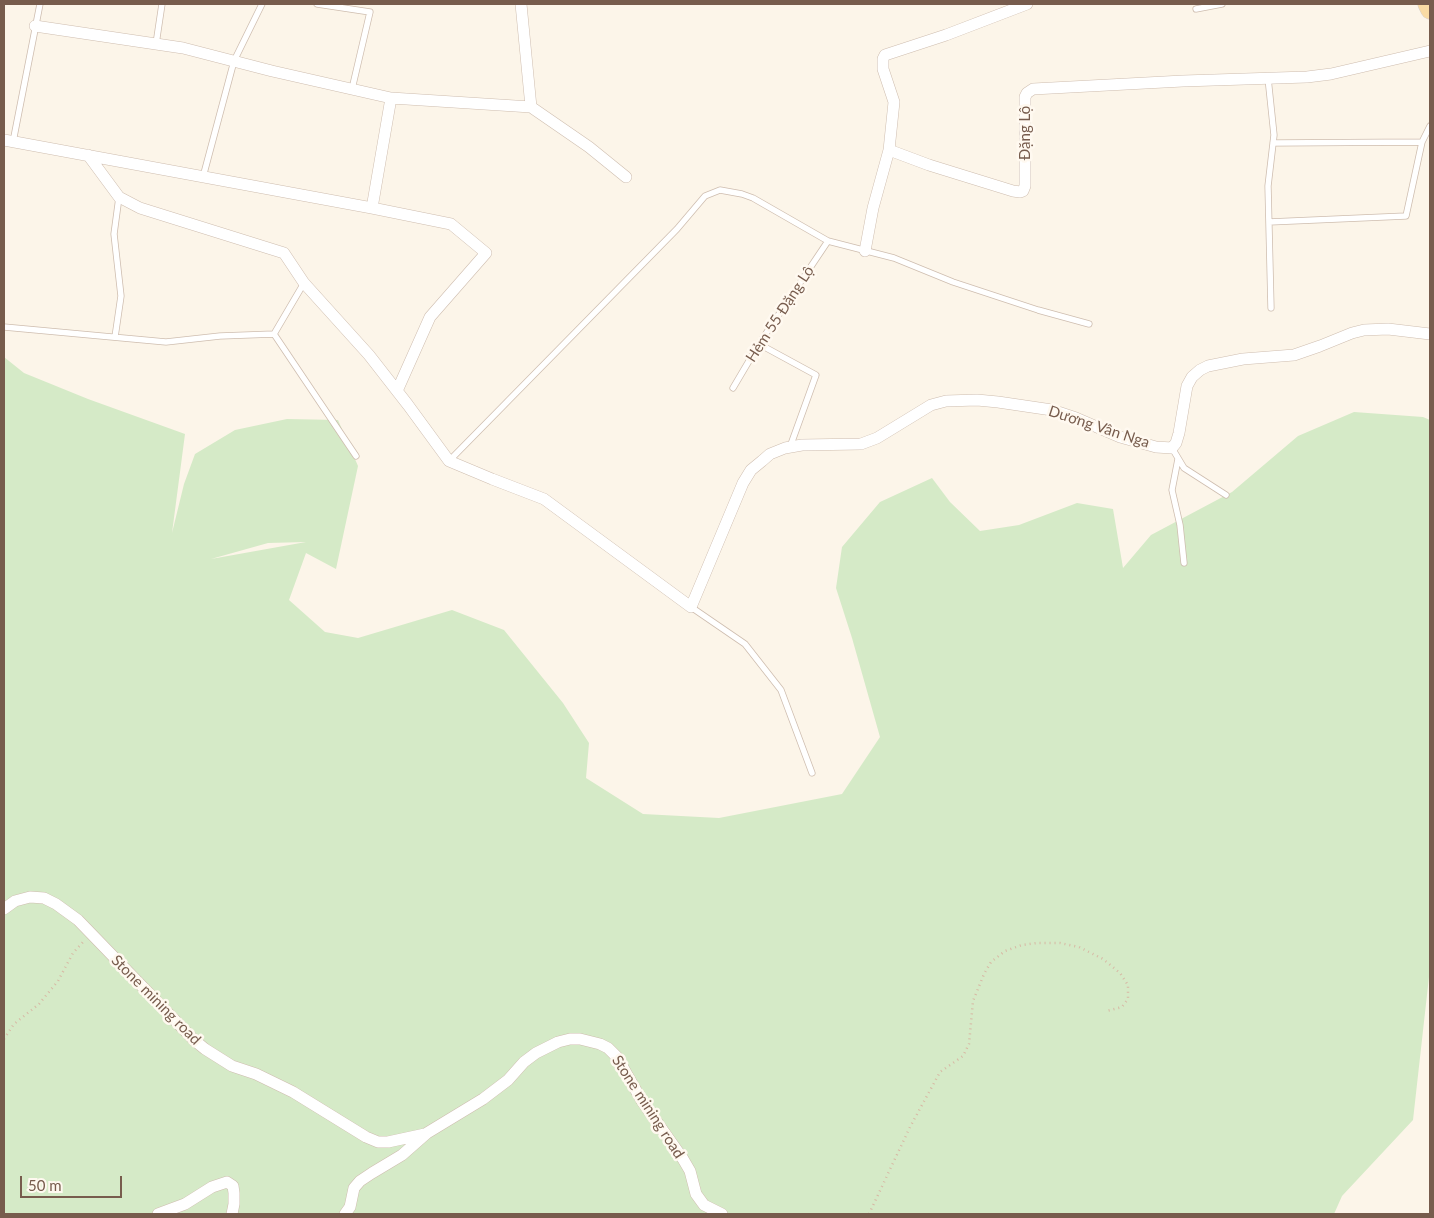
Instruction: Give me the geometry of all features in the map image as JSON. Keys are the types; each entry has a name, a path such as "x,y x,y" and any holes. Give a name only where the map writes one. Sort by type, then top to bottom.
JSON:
{"main road":[{"path":"1427,4 1430,10"}],"street":[{"path":"521,4 531,107"},
{"path":"865,251 873,208 889,150 894,102 884,69 883,59 885,55 946,35 1027,4"},
{"path":"35,26 183,48 392,98 531,107 590,147 626,177"},
{"name":"Đặng Lộ","path":"889,150 929,166 1020,192 1023,191 1025,186 1025,98 1027,93 1033,89 1307,77 1331,74 1430,51"},
{"path":"372,208 392,98"},
{"path":"8,141 451,224 486,254 430,317 397,391"},
{"path":"88,155 119,197 140,208 284,252 304,283 369,355 449,461 544,499 691,607"},
{"path":"1172,448 1180,433 1187,386 1192,377 1208,366 1243,359 1294,355 1364,330 1388,329 1430,334"},
{"name":"Dương Vân Nga","path":"691,607 743,483 751,470 770,454 790,447 810,444 861,444 882,435 931,405 977,400 1052,410 1120,437 1156,447 1172,448"},
{"name":"Stone mining road","path":"4,909 22,898 30,897 44,898 56,904 96,939 205,1049 232,1066 256,1074 293,1092 366,1137 378,1142 388,1142 427,1133"},
{"name":"Stone mining road","path":"345,1214 350,1207 354,1188 360,1181 402,1155 427,1133 483,1099 508,1080 524,1062 558,1042 570,1039 590,1040 608,1048 618,1057 642,1102 690,1171 696,1194 704,1206 722,1214"},
{"path":"158,1214 185,1204 212,1187 227,1182 233,1186 234,1204 232,1214"}],"lane":[{"path":"8,141 40,4"},
{"path":"156,44 162,4"},
{"path":"203,177 234,61 262,4"},
{"path":"318,4 370,12 352,89"},
{"path":"1196,8 1222,4"},
{"path":"1268,78 1274,135 1268,186 1271,308"},
{"path":"1269,222 1406,216 1422,142 1430,126"},
{"path":"1273,143 1422,142"},
{"path":"449,461 677,229 705,196 720,190 748,196 828,241 894,258 953,282 1089,324"},
{"path":"115,337 121,296 114,234 119,197"},
{"name":"Hẻm 55 Đặng Lộ","path":"733,388 759,344 828,241"},
{"path":"274,334 304,283"},
{"path":"4,327 166,342 220,336 274,334"},
{"path":"274,334 356,456"},
{"path":"759,344 816,375 790,447"},
{"path":"1172,448 1184,468 1226,495"},
{"path":"1178,459 1172,490 1180,525 1184,563"},
{"path":"691,607 745,644 781,690 812,773"}],"path":[{"path":"4,1039 14,1024 39,1004 58,981 73,953 81,944 91,938 96,939"},
{"path":"869,1214 910,1128 940,1072 963,1056 969,1044 973,1001 991,962 1005,950 1037,943 1060,943 1079,947 1103,959 1120,973 1128,985 1128,999 1122,1007 1108,1011"}],"green space":[{"path":"4,357 24,373 88,399 185,434 172,533 184,484 195,454 235,430 287,419 338,420 358,466 336,569 306,553 289,600 325,632 358,638 452,610 504,630 563,703 589,743 586,778 643,814 719,818 842,794 880,737 836,588 842,547 880,502 932,478 950,502 980,531 1019,525 1077,503 1113,509 1123,568 1151,535 1232,492 1298,436 1354,412 1423,417 1430,420 1430,968 1413,1120 1342,1196 1334,1214 4,1214","holes":["306,542 211,559 268,543"]}]}
